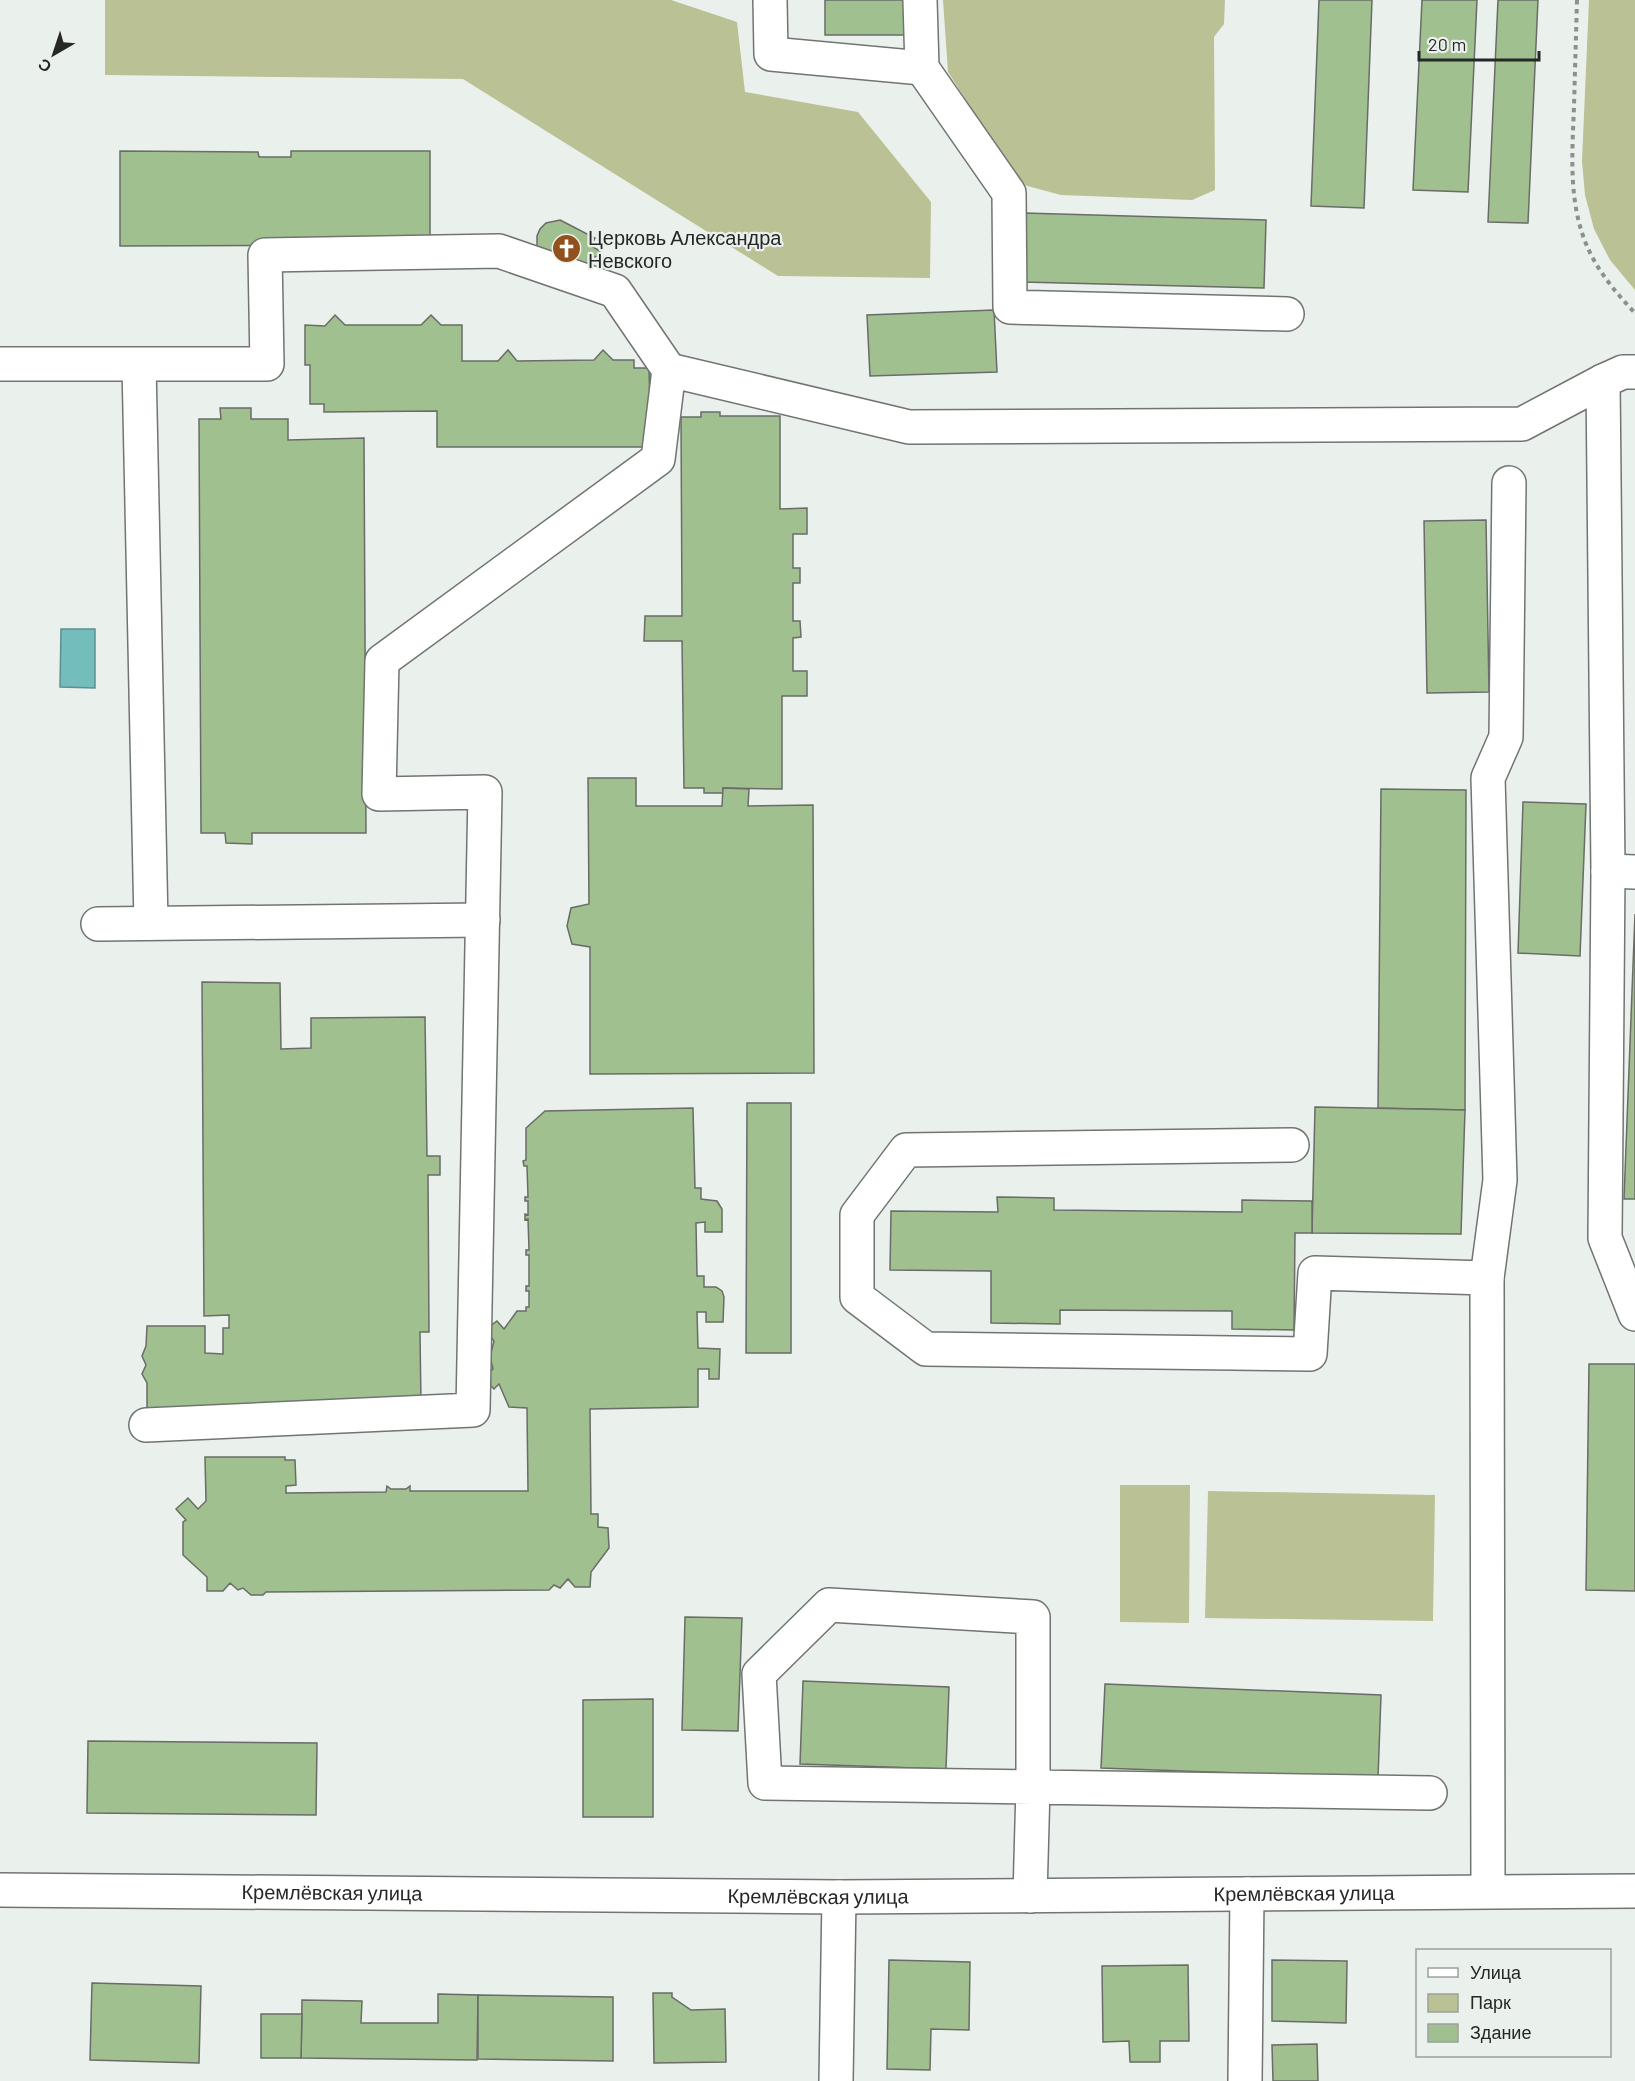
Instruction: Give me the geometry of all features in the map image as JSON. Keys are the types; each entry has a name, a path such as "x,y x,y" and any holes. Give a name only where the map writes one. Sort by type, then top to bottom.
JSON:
{"street":[{"path":"770,0 771,54 922,68"},
{"path":"920,0 922,68 1009,193 1010,308 1287,314"},
{"path":"0,364 267,364 265,255 499,251 615,291 669,370 658,459 382,661 380,794 485,792 473,1410 146,1425"},
{"path":"140,365 151,923"},
{"path":"669,370 909,427 1522,423 1603,381 1623,372 1635,372"},
{"path":"1603,381 1621,872 1605,1238 1635,1314"},
{"path":"1488,1891 1487,1278 1500,1180 1488,778 1506,737 1509,483"},
{"path":"98,924 483,920"},
{"path":"1292,1145 906,1150 857,1215 857,1297 926,1349 1310,1354 1315,1273 1487,1278"},
{"path":"1030,1896 1034,1787 1033,1617 829,1605 759,1674 765,1783 1034,1787 1430,1793"},
{"name":"Кремлёвская улица","path":"0,1890 838,1897 1635,1891"},
{"path":"1245,2081 1247,1894"},
{"path":"836,2081 838,1897"}],"path":[{"path":"1577,0 1571,166 1574,199 1581,231 1594,261 1612,288 1635,313"}],"green space":[{"path":"105,0 671,0 737,22 745,92 858,112 931,202 930,278 778,276 463,79 105,75"},
{"path":"943,0 1225,0 1224,24 1214,37 1215,190 1192,200 1061,195 1020,184 948,72"},
{"path":"1589,0 1635,0 1635,290 1610,260 1594,229 1585,195 1582,161"},
{"path":"1120,1485 1190,1485 1189,1623 1120,1622"},
{"path":"1208,1491 1435,1495 1433,1621 1205,1618"}],"water":[{"path":"61,629 95,629 95,688 60,687"}],"building":[{"path":"825,0 904,0 904,35 825,35"},
{"path":"1319,0 1372,0 1364,208 1311,206"},
{"path":"1422,0 1477,0 1468,192 1413,190"},
{"path":"1498,0 1538,0 1528,223 1488,222"},
{"path":"120,151 258,152 259,157 291,157 291,151 430,151 430,245 120,246"},
{"path":"1024,213 1266,220 1264,288 1022,282"},
{"name":"Церковь Александра Невского","path":"560,220 595,238 591,246 600,251 590,271 541,255 537,245 540,229 546,223"},
{"path":"994,310 997,372 870,376 867,315"},
{"path":"335,315 345,325 421,325 431,315 441,325 462,325 462,361 498,361 508,350 517,361 594,360 603,350 613,360 634,360 634,368 649,368 654,447 437,447 437,411 324,412 324,404 310,404 310,365 305,365 305,325 325,326"},
{"path":"220,408 251,408 251,419 288,419 288,440 364,438 366,833 252,833 252,844 226,843 225,833 201,833 199,419 221,419"},
{"path":"701,412 720,412 720,416 780,416 780,509 807,508 807,534 793,534 793,568 800,568 800,583 793,583 793,621 800,621 801,637 793,638 793,671 807,671 807,696 782,696 782,789 723,788 723,793 704,793 704,788 684,788 682,641 644,641 645,616 682,616 681,417 701,417"},
{"path":"1486,520 1489,692 1427,693 1424,521"},
{"path":"588,778 636,778 636,806 722,806 723,788 749,789 748,806 813,805 814,1073 590,1074 590,947 572,944 567,926 571,908 589,904"},
{"path":"1381,789 1466,790 1465,1110 1378,1108"},
{"path":"1523,802 1586,804 1580,956 1518,953"},
{"path":"1635,914 1635,1199 1624,1199"},
{"path":"202,982 280,983 281,1049 311,1048 311,1018 425,1017 427,1156 440,1156 440,1175 428,1175 429,1332 420,1332 421,1405 205,1406 205,1420 147,1420 147,1383 142,1374 146,1365 142,1356 146,1346 147,1326 205,1326 205,1353 223,1354 223,1328 229,1328 229,1315 204,1316"},
{"path":"747,1103 791,1103 791,1353 746,1353"},
{"path":"1315,1107 1465,1110 1461,1234 1312,1233"},
{"path":"693,1108 695,1188 701,1188 701,1199 717,1201 722,1209 722,1232 705,1232 705,1222 696,1223 697,1276 704,1276 704,1287 716,1287 722,1291 724,1297 723,1322 706,1322 706,1312 697,1312 698,1348 720,1349 719,1379 709,1379 709,1369 698,1369 698,1407 590,1409 591,1514 598,1514 598,1527 608,1528 609,1548 591,1572 590,1587 575,1587 568,1579 560,1588 554,1585 549,1590 266,1592 263,1595 251,1595 243,1588 238,1590 230,1583 223,1591 207,1591 207,1577 183,1555 183,1522 186,1520 176,1509 188,1498 198,1509 206,1501 205,1457 285,1457 285,1460 295,1460 296,1485 286,1486 286,1493 386,1492 387,1486 391,1489 406,1489 410,1486 410,1491 528,1491 527,1408 509,1407 499,1384 494,1389 483,1378 493,1369 490,1357 494,1341 485,1330 497,1321 504,1329 517,1311 526,1311 526,1307 529,1307 529,1291 526,1291 526,1286 529,1286 529,1255 526,1255 526,1250 529,1250 528,1219 525,1220 525,1214 528,1215 528,1201 525,1201 525,1197 528,1197 527,1166 524,1166 523,1161 526,1160 526,1128 545,1111"},
{"path":"997,1197 1054,1198 1054,1210 1242,1212 1242,1200 1312,1201 1312,1233 1295,1233 1294,1330 1232,1329 1232,1311 1060,1310 1060,1324 991,1323 991,1271 890,1270 891,1211 998,1212"},
{"path":"1589,1364 1635,1364 1635,1591 1586,1590"},
{"path":"685,1617 742,1618 738,1731 682,1730"},
{"path":"803,1681 949,1687 946,1769 800,1764"},
{"path":"1105,1684 1381,1695 1378,1778 1101,1768"},
{"path":"653,1699 653,1817 583,1817 583,1700"},
{"path":"88,1741 317,1743 316,1815 87,1813"},
{"path":"889,1960 970,1962 969,2030 931,2029 930,2070 887,2069"},
{"path":"1272,1960 1347,1961 1346,2023 1272,2021"},
{"path":"1188,1965 1189,2041 1160,2041 1160,2062 1130,2062 1129,2041 1103,2042 1102,1966"},
{"path":"92,1983 201,1986 199,2063 90,2060"},
{"path":"653,1993 672,1993 672,1997 691,2010 725,2009 726,2062 654,2063"},
{"path":"438,1994 478,1995 477,2060 301,2058 302,2000 362,2001 361,2023 438,2023"},
{"path":"478,1995 613,1997 613,2061 478,2059"},
{"path":"261,2014 302,2014 301,2058 261,2058"},
{"path":"1317,2044 1318,2081 1273,2081 1272,2045"}],"place":[{"name":"Церковь Александра Невского","path":"567,249"}]}
